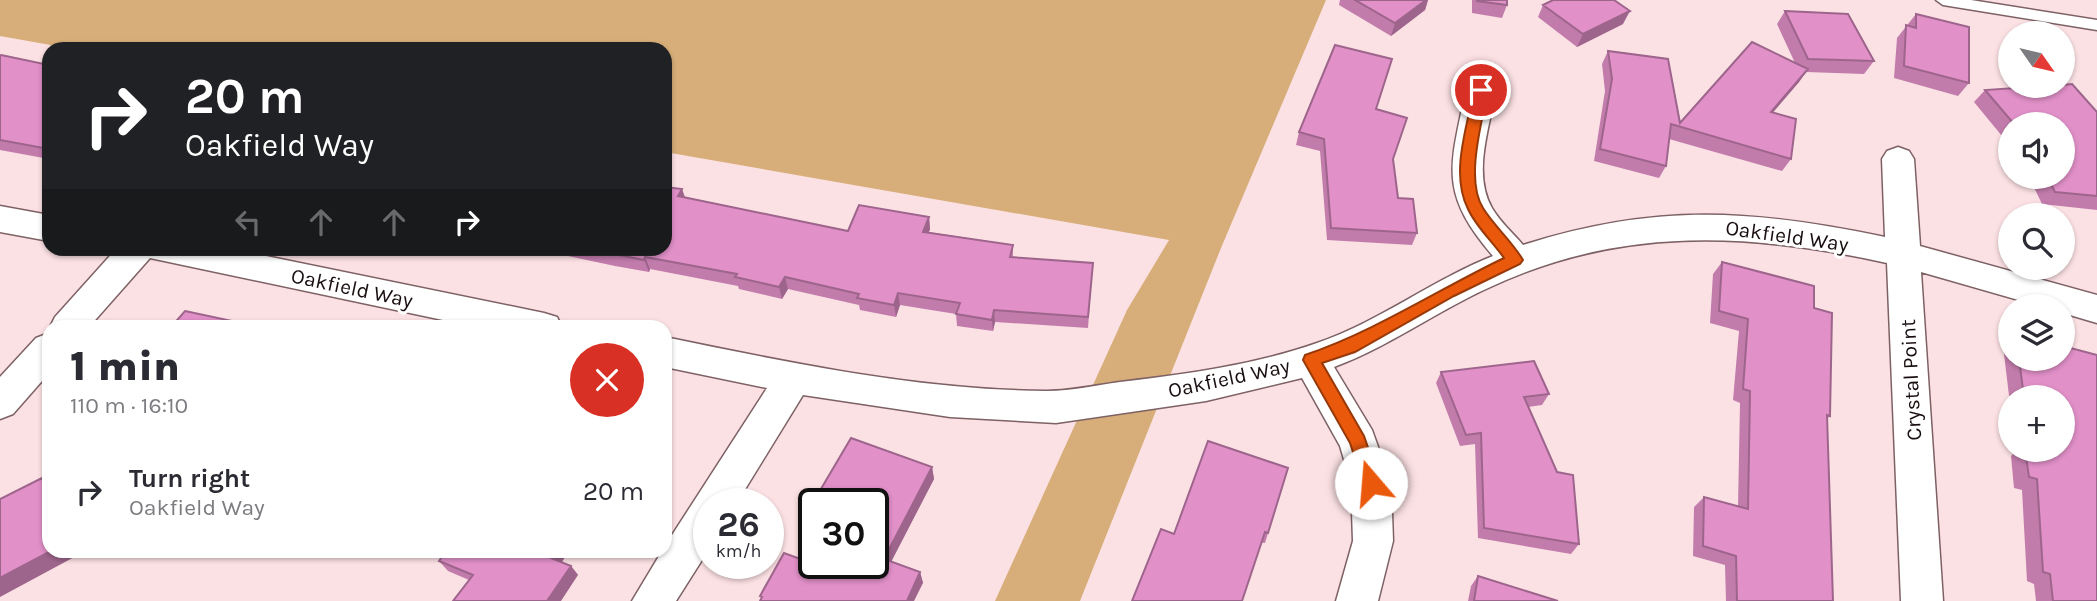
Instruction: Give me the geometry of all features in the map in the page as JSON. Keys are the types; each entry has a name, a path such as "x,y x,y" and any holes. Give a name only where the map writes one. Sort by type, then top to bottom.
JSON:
{"street":[{"path":"1481,90 1467,172 1468,192 1475,209 1515,260"},
{"name":"Crystal Point","path":"1898,159 1922,601"},
{"path":"0,219 42,227"},
{"name":"Oakfield Way","path":"672,353 794,379 935,400 1050,407 1187,390 1311,360 1349,347 1448,292 1515,260 1599,236 1668,227 1742,226 1805,235 1905,256 2097,309"},
{"path":"74,320 131,256"},
{"name":"Oakfield Way","path":"199,256 510,320"},
{"path":"0,403 42,356"},
{"path":"1311,360 1358,442 1371,483 1373,541 1357,601"},
{"path":"724,488 794,379"},
{"path":"653,601 693,538"}],"lane":[{"path":"1943,0 2097,25"}],"shaded area":[{"path":"0,0 1326,0 1221,248 1080,601 995,601 1127,310 1169,240 672,153 672,42 42,43 0,36"}],"building":[{"path":"1355,0 1426,0 1395,23"},
{"path":"1507,0 1507,5 1477,1"},
{"path":"1553,0 1614,0 1630,11 1583,34 1543,5"},
{"path":"1785,11 1848,14 1874,61 1808,59"},
{"path":"1916,14 1969,27 1969,83 1904,66 1906,25 1916,28"},
{"path":"1752,42 1808,69 1771,112 1796,119 1791,159 1671,124 1666,166 1600,149 1612,79 1608,51 1668,59 1680,123"},
{"path":"1335,45 1392,59 1376,109 1407,118 1393,159 1398,198 1413,199 1417,233 1331,228 1324,139 1299,132"},
{"path":"0,56 42,64 42,148 0,140"},
{"path":"2076,88 2097,112 2097,196 2055,192 2053,189 2075,189 2075,112 2004,112 1985,90 1998,89 1998,98 2076,98"},
{"path":"672,188 682,189 678,196 848,231 859,205 929,217 923,232 1013,245 1010,257 1093,263 1088,317 994,310 992,320 956,314 960,303 898,293 894,305 857,298 859,294 785,277 779,287 735,277 737,274 645,257 644,260 624,256 672,256"},
{"path":"1722,262 1814,286 1814,308 1832,313 1830,416 1827,415 1833,601 1737,601 1736,556 1703,546 1704,497 1748,509 1750,391 1743,389 1748,319 1719,311"},
{"path":"185,311 227,320 177,320"},
{"path":"2075,349 2097,355 2097,601 2053,601 2050,574 2043,572 2037,479 2029,477 2027,462 2075,462 2075,385 2022,385 2021,371 2075,371"},
{"path":"1534,361 1549,394 1524,397 1557,472 1573,475 1579,544 1484,528 1481,433 1466,435 1441,372"},
{"path":"851,438 932,467 889,549 889,488 821,488"},
{"path":"1208,441 1288,468 1268,533 1265,532 1242,601 1132,601 1161,529 1174,534"},
{"path":"42,478 42,556 0,578 0,499"},
{"path":"784,553 798,558 798,579 889,579 889,561 920,572 907,601 760,601 769,579 784,579"},
{"path":"441,558 551,558 571,566 547,601 453,601 473,575 439,561"},
{"path":"1478,576 1558,601 1474,601"}],"route":[{"path":"1371,483 1358,442 1311,360 1349,347 1448,292 1515,260 1475,209 1468,192 1467,172 1481,90"}]}
